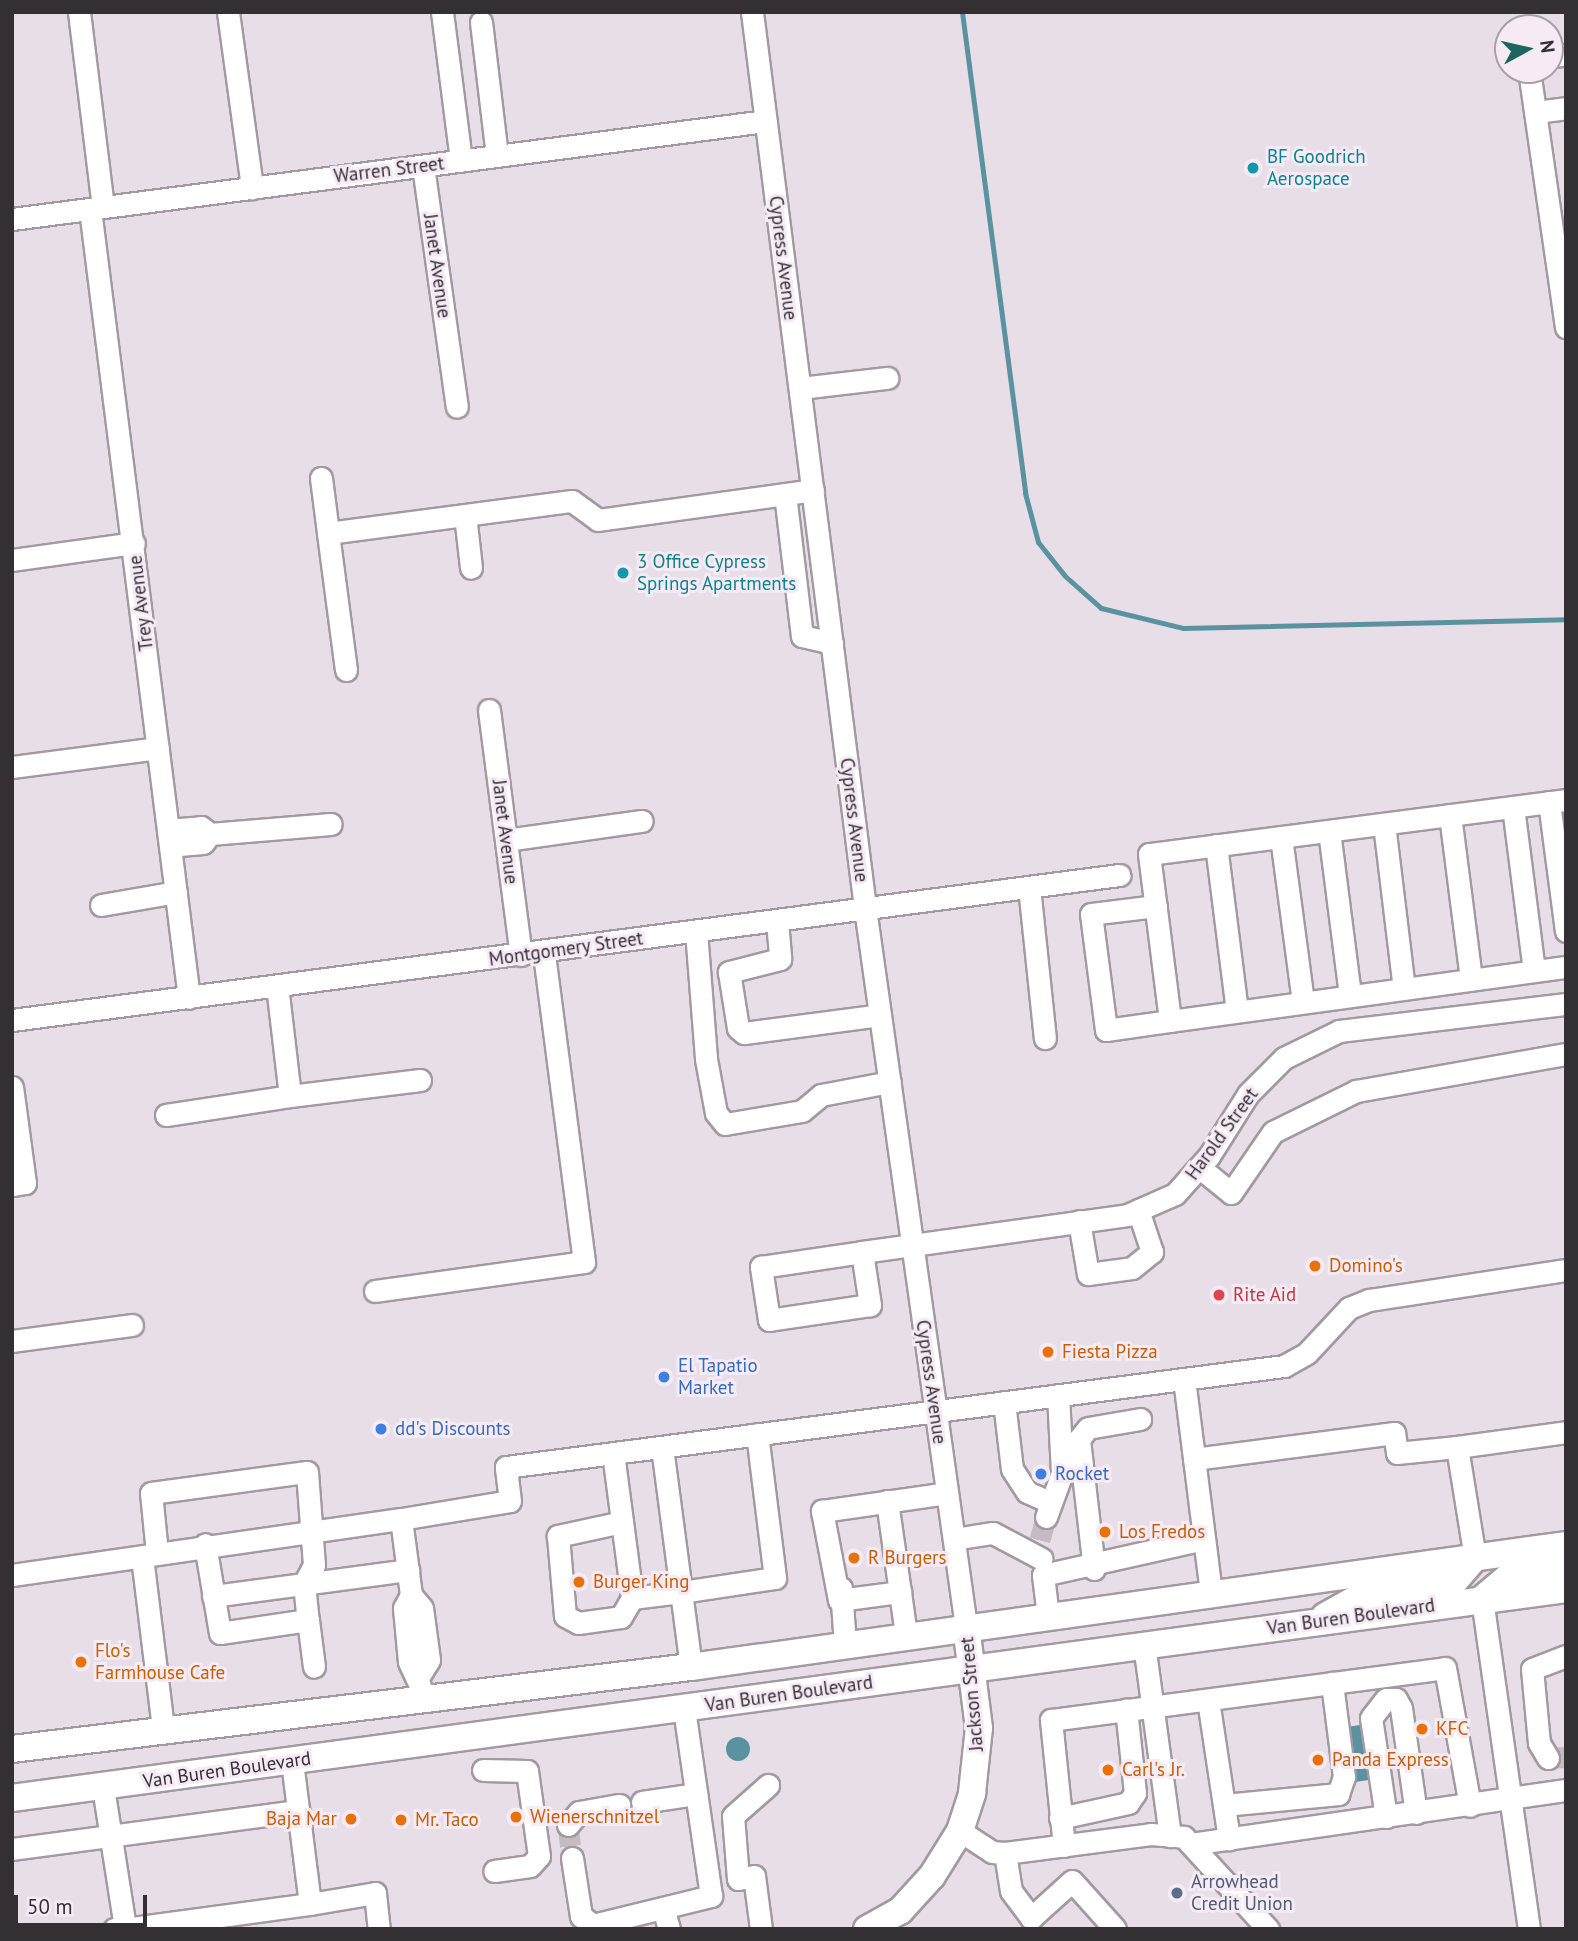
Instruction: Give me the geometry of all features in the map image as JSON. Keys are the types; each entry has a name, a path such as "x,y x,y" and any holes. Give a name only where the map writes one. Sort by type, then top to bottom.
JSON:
{"main road":[{"name":"Van Buren Boulevard","path":"12,1749 163,1729 420,1687 691,1667 1566,1545"},
{"path":"1311,1623 1358,1598 1453,1583 1475,1558"},
{"path":"1482,1599 1511,1575 1566,1567"},
{"name":"Van Buren Boulevard","path":"12,1798 1566,1589"},
{"name":"Jackson Street","path":"871,1928 900,1911 960,1831 978,1761 966,1627"},
{"path":"420,1687 425,1742"}],"street":[{"name":"Trey Avenue","path":"79,12 96,208 189,998"},
{"path":"228,12 252,188"},
{"path":"442,12 461,161"},
{"name":"Cypress Avenue","path":"752,12 865,908 966,1627"},
{"path":"481,22 497,156"},
{"path":"1531,84 1558,209 1566,327"},
{"path":"1535,112 1566,108"},
{"name":"Warren Street","path":"12,219 766,121"},
{"name":"Janet Avenue","path":"423,166 457,407"},
{"path":"800,388 887,377"},
{"path":"321,478 346,670"},
{"path":"328,533 572,501 598,520 813,490"},
{"path":"785,494 802,636 832,643"},
{"path":"465,515 471,568"},
{"path":"12,560 134,543"},
{"name":"Janet Avenue","path":"489,709 521,955"},
{"path":"12,767 158,748"},
{"path":"1170,1021 1149,854 1558,801 1566,931"},
{"path":"1513,807 1534,971"},
{"path":"1450,815 1471,979"},
{"path":"506,840 642,821"},
{"path":"169,838 203,843 210,834 331,824"},
{"path":"1384,824 1404,989"},
{"path":"1329,831 1350,996"},
{"path":"1281,837 1303,1002"},
{"path":"1216,845 1237,1011"},
{"name":"Montgomery Street","path":"12,1020 1120,875"},
{"path":"1028,887 1045,1038"},
{"path":"101,905 176,892"},
{"path":"1156,906 1091,914 1106,1030 1566,967"},
{"path":"777,920 780,959 729,972 744,1033 880,1015"},
{"path":"696,931 706,1059 716,1113 725,1124 802,1111 821,1095 890,1082"},
{"path":"375,1291 584,1262 544,952"},
{"path":"277,986 290,1096"},
{"name":"Harold Street","path":"862,1252 870,1305 769,1320 761,1267 862,1252 1079,1221 1138,1210 1175,1194 1199,1167 1248,1094 1284,1058 1339,1031 1566,1004"},
{"path":"1199,1167 1231,1193 1273,1132 1356,1091 1566,1054"},
{"path":"166,1115 420,1080"},
{"path":"12,1087 25,1183 12,1185"},
{"path":"1079,1221 1088,1274 1132,1268 1152,1252 1138,1210"},
{"path":"12,1575 150,1555 205,1544 401,1519 510,1501 506,1467 1284,1366 1307,1353 1349,1308 1369,1300 1566,1270"},
{"path":"12,1341 132,1325"},
{"path":"1184,1379 1211,1594"},
{"path":"1004,1402 1012,1469 1027,1492 1047,1509 1062,1473 1058,1395"},
{"path":"1094,1569 1079,1439 1088,1428 1140,1419"},
{"path":"1194,1459 1394,1433 1397,1452 1566,1432"},
{"path":"632,1598 775,1578 757,1434"},
{"path":"662,1447 691,1667"},
{"path":"1457,1447 1475,1558"},
{"path":"612,1454 621,1515 632,1598 621,1617 578,1623 565,1616 558,1536 572,1515 621,1515"},
{"path":"163,1729 150,1555 150,1496 155,1492 307,1472 314,1565 304,1584 314,1667"},
{"path":"845,1644 822,1511 947,1493"},
{"path":"887,1501 906,1635"},
{"path":"401,1519 411,1595 404,1608 409,1662 420,1687"},
{"path":"954,1539 993,1533 1042,1558 1094,1569 1163,1545 1204,1539"},
{"path":"205,1544 224,1635 308,1620"},
{"path":"1042,1558 1048,1616"},
{"path":"214,1596 408,1570"},
{"path":"839,1600 900,1592"},
{"path":"1482,1599 1529,1929"},
{"path":"1144,1644 1170,1836"},
{"path":"1548,1758 1539,1743 1532,1669 1566,1656"},
{"path":"1064,1846 1047,1723 1152,1705 1446,1668 1470,1806"},
{"path":"1224,1805 1338,1794 1344,1777 1332,1683"},
{"path":"1386,1817 1371,1718 1385,1699 1396,1699 1401,1708 1416,1813"},
{"path":"1208,1700 1229,1839"},
{"path":"572,1858 581,1916 593,1925 627,1918 666,1918 711,1896 684,1708"},
{"path":"1060,1818 1128,1803 1135,1793 1126,1709"},
{"path":"292,1762 310,1904"},
{"path":"482,1770 527,1771 539,1856 530,1866 494,1871"},
{"path":"761,1929 754,1876 738,1879 733,1816 768,1785"},
{"path":"103,1787 122,1928 375,1894 379,1929"},
{"path":"1191,1844 1470,1806 1566,1790"},
{"path":"642,1802 696,1794"},
{"path":"568,1825 579,1812 619,1805"},
{"path":"12,1849 298,1811"},
{"path":"960,1831 992,1852 1005,1853 1170,1836 1191,1844 1263,1927"},
{"path":"1005,1853 1011,1891 1035,1923 1072,1881 1115,1929"}],"water":[{"path":"1360,1725 1369,1780 1355,1782 1346,1727"},
{"path":"738,1737 749,1744 750,1749 743,1760 738,1761 727,1754 726,1749 733,1738"}],"waterway":[{"path":"962,12 1025,493 1038,542 1065,576 1101,608 1183,628 1566,619"}],"tunnel":[{"path":"1040,1540 1046,1517"},
{"path":"1548,1758 1566,1757"},
{"path":"568,1825 572,1858"}],"place":[{"name":"BF Goodrich Aerospace","path":"1253,168"},
{"name":"3 Office Cypress Springs Apartments","path":"623,573"},
{"name":"Domino's","path":"1315,1266"},
{"name":"Rite Aid","path":"1219,1295"},
{"name":"Fiesta Pizza","path":"1048,1352"},
{"name":"El Tapatio Market","path":"664,1377"},
{"name":"dd's Discounts","path":"381,1429"},
{"name":"Rocket","path":"1041,1474"},
{"name":"Los Fredos","path":"1105,1532"},
{"name":"R Burgers","path":"854,1558"},
{"name":"Burger King","path":"579,1582"},
{"name":"Flo's Farmhouse Cafe","path":"81,1662"},
{"name":"KFC","path":"1422,1729"},
{"name":"Panda Express","path":"1318,1760"},
{"name":"Carl's Jr.","path":"1108,1770"},
{"name":"Wienerschnitzel","path":"516,1817"},
{"name":"Baja Mar","path":"351,1819"},
{"name":"Mr. Taco","path":"401,1820"},
{"name":"Arrowhead Credit Union","path":"1177,1893"}]}
